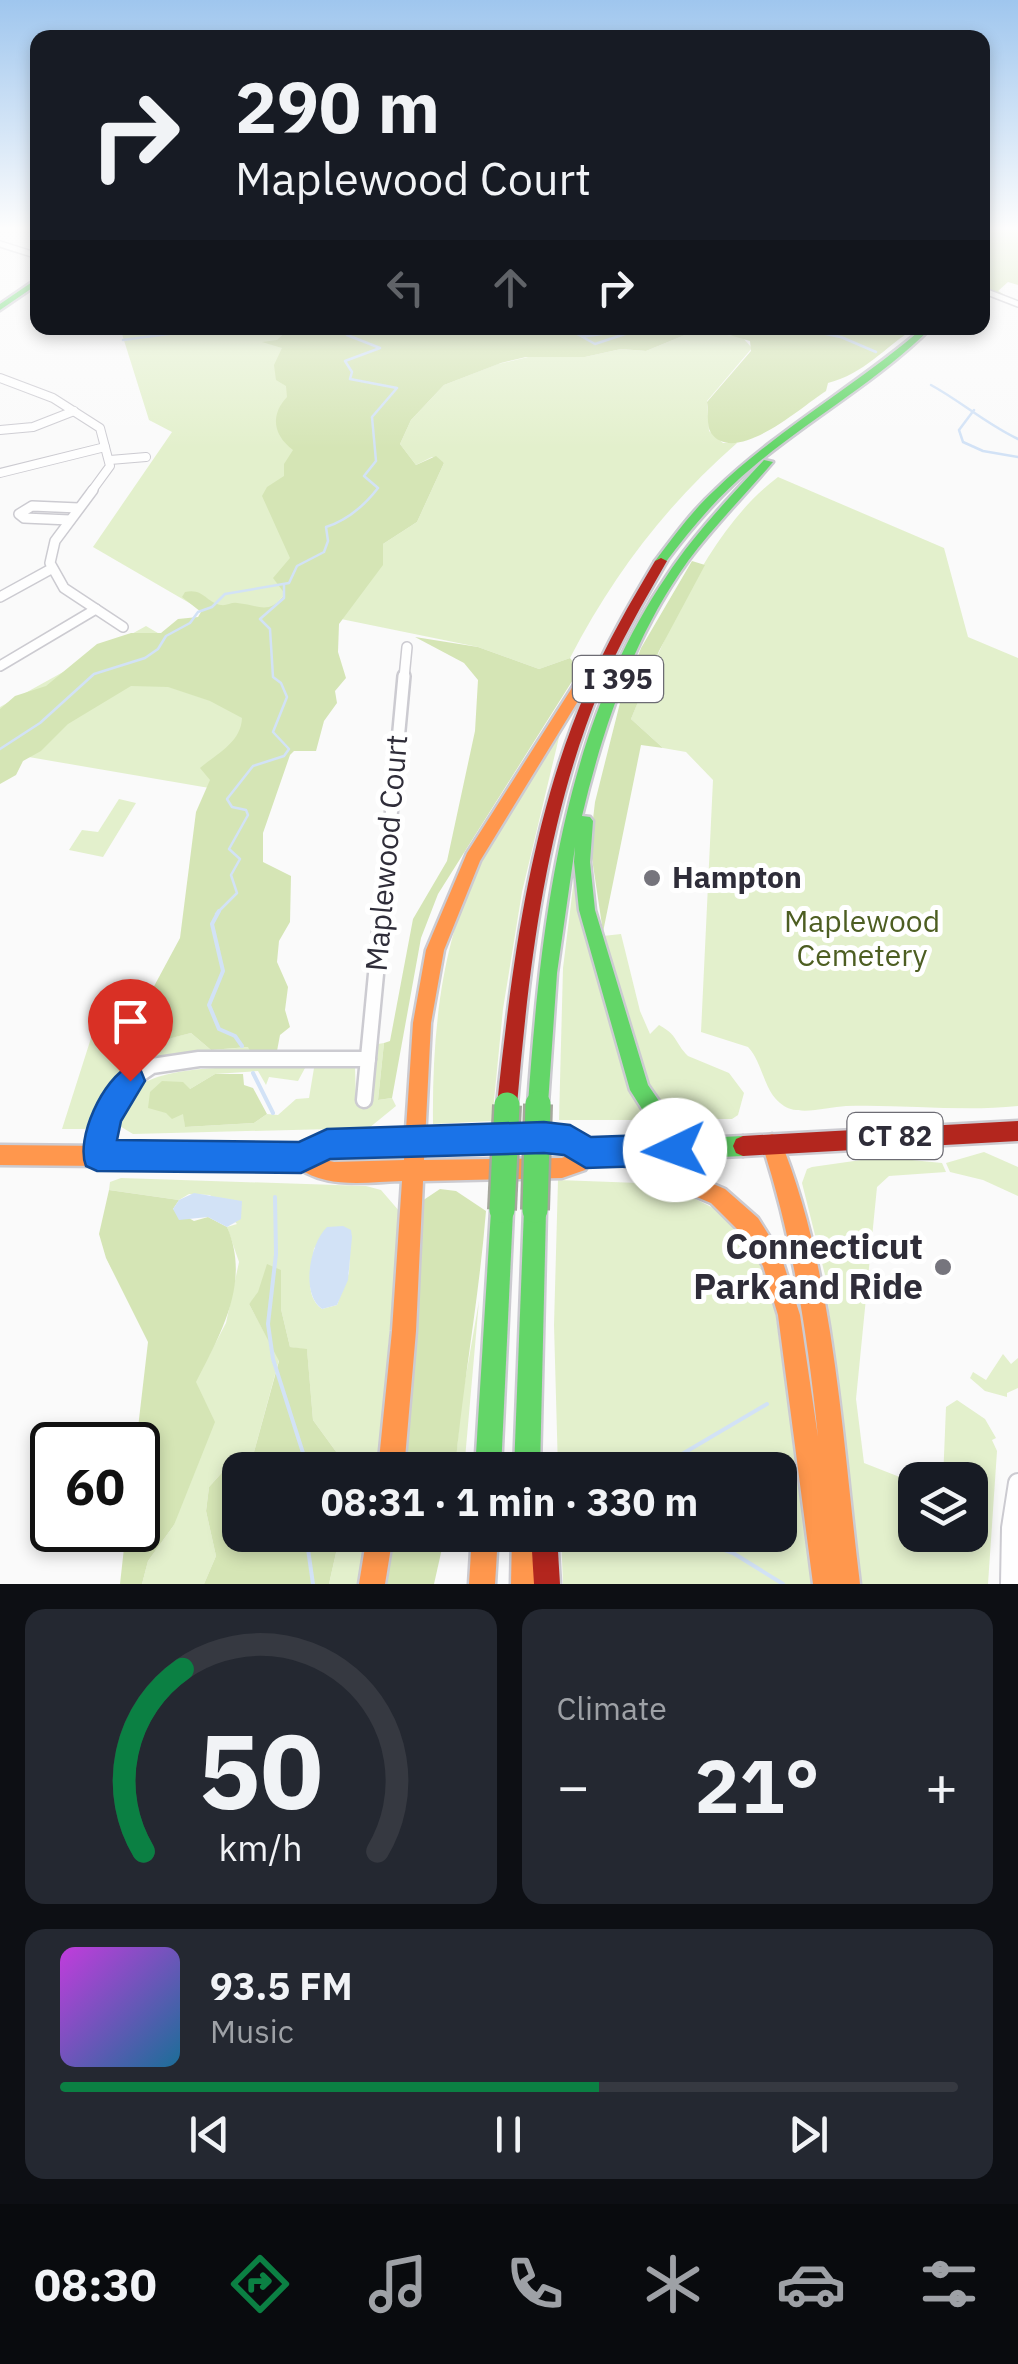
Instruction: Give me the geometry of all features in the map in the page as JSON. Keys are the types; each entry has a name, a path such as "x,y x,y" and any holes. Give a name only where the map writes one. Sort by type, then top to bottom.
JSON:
{"main road":[{"name":"I 395","path":"489,1452 507,1104 521,964 544,844 576,732 610,648 660,562 718,490 770,443 896,356 920,335"},
{"name":"I 395","path":"528,1452 538,1104 552,946 567,850 585,777 632,648 664,587 709,523 779,452 914,356 936,335"},
{"path":"393,1452 424,1006 445,918 480,846 592,668 610,648"},
{"path":"585,777 588,800 582,862 586,902 632,1065 654,1114 700,1148"},
{"name":"CT 82","path":"0,1155 301,1158 327,1144 559,1138 586,1153 617,1153 1018,1131"},
{"path":"772,1144 785,1178 812,1311 846,1584"},
{"name":"CT 82","path":"301,1158 329,1172 413,1172 562,1168 577,1164 586,1153"},
{"path":"617,1153 718,1196 750,1226 772,1261 790,1318 826,1584"},
{"path":"531,1364 542,1409 541,1452"},
{"path":"372,1584 377,1552"},
{"path":"482,1584 483,1552"},
{"path":"524,1584 525,1552"},
{"path":"545,1552 547,1584"}],"street":[{"path":"0,378 21,383 99,426 110,460 108,469 52,548 51,569 64,588 124,627"},
{"path":"0,430 36,426 74,410"},
{"path":"0,473 106,447"},
{"path":"110,460 146,457"},
{"path":"70,520 23,518 18,514 31,506 79,508"},
{"path":"0,597 51,569"},
{"path":"0,666 96,609"},
{"name":"Maplewood Court","path":"364,1100 407,647"},
{"path":"97,1155 117,1097 130,1081 152,1066 200,1059 368,1059"},
{"path":"1010,1584 1011,1528 1018,1483"}],"green space":[{"path":"122,335 355,335 385,386 279,583 286,593 271,609 264,610 273,799 17,755 0,766 0,707 146,626 180,646 210,615 93,547 172,432 149,420"},
{"path":"282,335 685,335 646,351 621,349 585,357 526,357 501,363 444,385 411,420 400,444 416,465 436,456 444,463 417,522 383,544 383,565 339,624 338,652 346,678 335,691 337,703 324,721 316,751 294,751 290,755 263,833 263,862 291,876 290,922 279,941 277,962 288,987 285,1010 290,1027 280,1035 277,1051 250,1051 248,1047 211,1050 191,1033 125,1050 148,1016 134,1015 135,1008 152,990 180,938 196,812 210,780 200,768 232,741 242,718 210,701 168,687 131,686 68,724 41,751 23,761 16,775 0,784 0,709 15,696 46,686 97,644 131,633 161,633 178,619 198,617 201,612 182,597 185,592 196,592 221,605 263,608 274,605 285,594 273,578 290,558 262,496 267,487 284,476 284,464 293,450 281,438 276,425 278,411 287,397 286,386 276,380 274,365 282,348 262,342"},
{"path":"685,335 742,337 752,348 707,401 709,431 723,443 737,443 687,491 643,543 604,598 570,658 539,669 478,647 341,619 371,579 383,544 417,522 444,463 432,457 416,465 400,444 411,420 444,385 528,357 585,357 621,349 646,351"},
{"path":"729,335 906,335 863,367 828,383 826,391 769,430 752,439 722,442 711,433 707,402 751,351 750,341"},
{"name":"Maplewood Cemetery","path":"778,477 944,548 968,637 1018,658 1018,1106 791,1109 772,1094 748,1047 701,1032 713,780 686,752 663,748 631,719 673,621 709,556 753,499"},
{"path":"692,561 705,565 659,651 631,719 663,748 641,745 603,932 590,845 595,802 621,699 641,648"},
{"path":"415,637 478,647 539,669 570,658 577,667 576,675 438,894 421,938 392,1098 378,1100 384,1043 390,1041 413,919 447,861 475,731 478,680 464,663"},
{"path":"561,729 522,892 503,1009 492,1121 433,1124 441,993 465,898 487,850"},
{"path":"119,799 136,803 103,857 69,850 82,830 98,832"},
{"path":"574,879 647,1120 559,1120 563,968"},
{"path":"621,934 640,1011 650,1034 659,1025 688,1056 729,1073 744,1093 738,1115 732,1119 673,1119 653,1098 603,936"},
{"path":"99,1013 149,1015 130,1048 191,1033 211,1050 249,1047 250,1051 276,1053 163,1057 120,1082 85,1129 62,1129"},
{"path":"384,1043 378,1100 392,1098 396,1106 369,1128 133,1134 118,1125 122,1102 138,1086 162,1076 224,1067 305,1068 298,1081 269,1077 266,1085 258,1071 215,1074 190,1089 185,1127 254,1123 267,1114 278,1115 296,1099 309,1098 314,1068 355,1067 356,1102 372,1102 378,1044"},
{"path":"215,1074 243,1074 244,1085 253,1088 267,1114 254,1123 185,1127 183,1114 172,1119 148,1108 150,1092 162,1081 183,1082 190,1089"},
{"path":"984,1152 1018,1167 1018,1196 983,1180 950,1172 946,1163"},
{"path":"882,1157 942,1163 946,1172 889,1176 877,1187 856,1399 864,1463 898,1476 898,1552 988,1552 988,1462 944,1462 946,1407 957,1400 985,1419 996,1438 992,1440 997,1451 988,1584 858,1584 825,1275 802,1183 807,1169"},
{"path":"121,1178 366,1186 381,1190 400,1212 380,1452 336,1452 313,1420 307,1350 290,1347 281,1309 281,1270 249,1304 279,1360 254,1452 222,1452 222,1473 209,1487 206,1511 216,1556 204,1584 142,1584 148,1561 154,1552 160,1552 160,1544 174,1525 195,1382 226,1323 239,1262 227,1227 237,1224 210,1195 189,1194 179,1200 109,1190 110,1182","holes":["351,1230 349,1273 337,1305 322,1309 312,1297 314,1248"]},
{"path":"558,1180 666,1184 729,1216 771,1279 794,1452 558,1452 554,1325"},
{"path":"440,1189 456,1191 486,1211 457,1452 402,1452 422,1201"},
{"path":"109,1190 179,1200 173,1209 194,1221 208,1217 227,1227 234,1247 236,1268 230,1307 196,1382 215,1422 174,1525 160,1544 160,1422 139,1422 148,1342 106,1258 99,1234"},
{"path":"267,1264 281,1270 281,1309 290,1347 307,1349 313,1420 336,1452 254,1452 279,1361 249,1304 258,1292"},
{"path":"479,1301 466,1452 457,1452"},
{"path":"1003,1354 1011,1364 1018,1358 1018,1388 1007,1393 1007,1397 985,1391 970,1378 973,1372 986,1380"},
{"path":"797,1472 812,1584 563,1584 562,1552 797,1552"},
{"path":"222,1473 222,1552 336,1552 329,1584 204,1584 216,1556 206,1511 209,1487"},
{"path":"124,1552 154,1552 142,1584 120,1584"},
{"path":"336,1552 364,1552 357,1584 329,1584"},
{"path":"389,1552 441,1552 434,1584 383,1584"}],"water":[{"path":"194,1193 242,1201 241,1219 227,1227 208,1217 179,1220 173,1209 179,1200"},
{"path":"327,1227 351,1230 352,1237 348,1280 337,1305 322,1309 311,1292 312,1256"}],"waterway":[{"path":"123,340 160,335"},
{"path":"0,749 40,723 94,674 145,658 158,649 166,636 190,623 198,612 212,607 225,594 289,583 297,566 324,552 328,541 326,527 348,516 373,495 378,488 364,476 376,461 372,417 397,388 350,379 352,372 345,361 380,348 347,335"},
{"path":"579,335 595,344 622,335"},
{"path":"582,335 594,335"},
{"path":"831,335 876,352"},
{"path":"931,385 972,412"},
{"path":"972,412 1018,439"},
{"path":"972,412 959,430 963,442 983,451 1018,457"},
{"path":"219,911 237,893 231,875 240,859 229,849 248,815 246,810 232,807 227,799 253,766 284,756 289,749 273,732 287,697 281,683 273,677 270,629 260,619 284,598 284,585"},
{"path":"216,914 219,911"},
{"path":"219,911 212,924 223,971 209,1005 219,1029 235,1036 242,1046"},
{"path":"253,1073 273,1113"},
{"path":"275,1197 276,1254 268,1324 273,1359 303,1452"},
{"path":"686,1452 767,1404"},
{"path":"308,1552 313,1584"},
{"path":"730,1552 783,1584"}],"traffic: fast":[{"path":"0,308 10,301"},
{"path":"661,561 688,524 752,463 919,335"},
{"path":"538,1104 556,908 583,779 603,717 628,657 670,579 709,527 768,462"},
{"path":"585,821 582,862 587,910 640,1090 661,1121 701,1148"},
{"path":"535,1210 538,1104"},
{"path":"502,1211 507,1105"},
{"path":"301,1158 316,1147 335,1143 551,1138 572,1142 587,1153 743,1146"},
{"path":"528,1452 535,1210"},
{"path":"489,1452 502,1211"}],"traffic: slow":[{"path":"393,1452 404,1331 422,1023 435,950 473,858 587,675"},
{"path":"772,1144 789,1194 813,1303 847,1584"},
{"path":"0,1155 301,1158 317,1169 334,1172 562,1168 578,1163 587,1153"},
{"path":"617,1153 718,1196 750,1226 772,1261 789,1315 826,1584"},
{"path":"372,1584 377,1552"},
{"path":"482,1584 484,1552"},
{"path":"524,1584 525,1552"}],"traffic: jam":[{"path":"507,1105 523,961 550,822 593,689 624,624 661,561"},
{"path":"743,1146 1018,1131"},
{"path":"545,1552 547,1584"}],"place":[{"name":"Hampton","path":"652,878"},
{"name":"Connecticut Park and Ride","path":"943,1267"}],"route":[{"path":"130,1081 108,1115 97,1155 301,1158 327,1144 544,1138 570,1141 586,1153 675,1150"}]}
